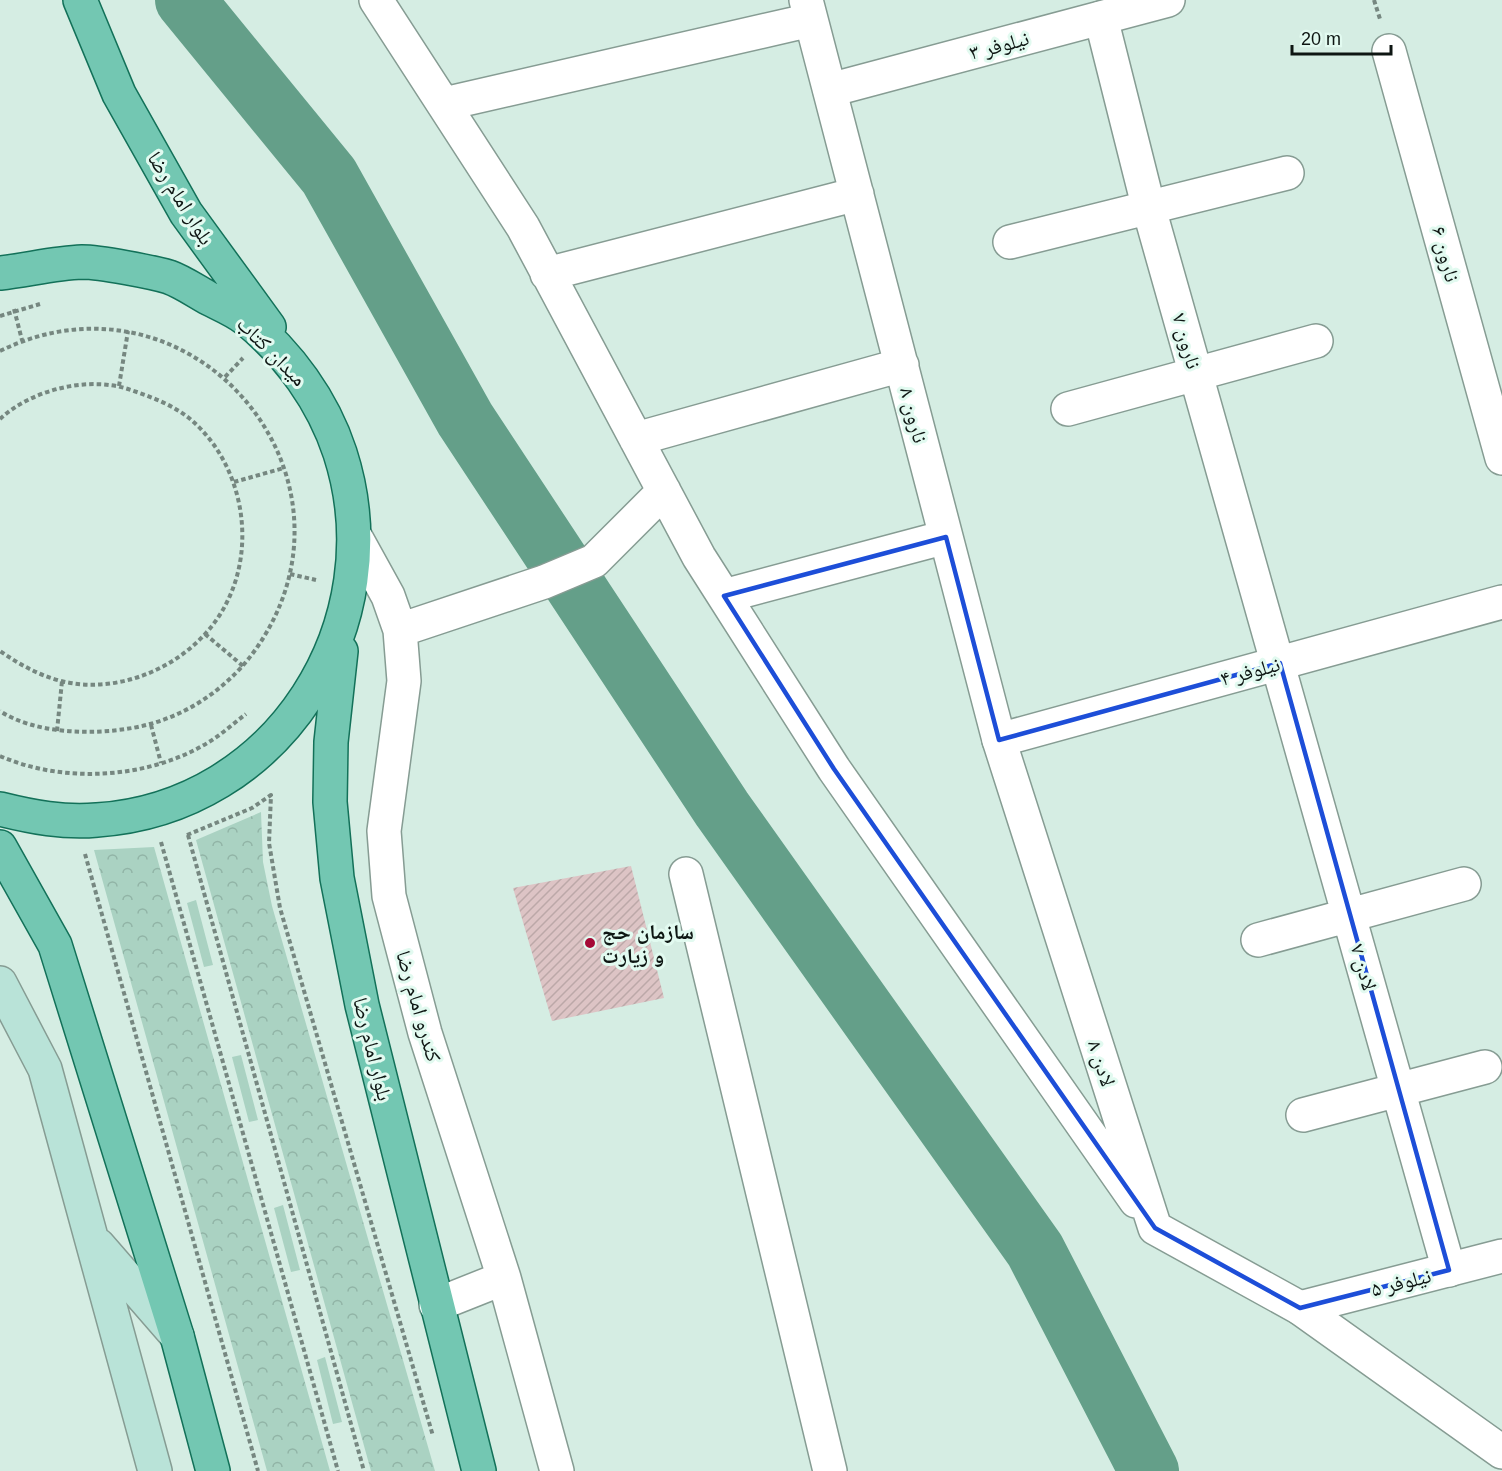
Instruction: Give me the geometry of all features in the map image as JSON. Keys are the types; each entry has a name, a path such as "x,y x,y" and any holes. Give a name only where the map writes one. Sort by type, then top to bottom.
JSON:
{"main road":[{"name":"بلوار امام رضا","path":"80,0 119,94 186,213 253,303 306,381"},
{"name":"میدان کتاب","path":"0,273 84,262 169,278 245,318 306,381 332,429 350,482 356,538 354,578 345,618 324,671 293,718 253,759 206,790 153,810 98,820 41,819 0,809"},
{"name":"بلوار امام رضا","path":"345,618 330,742 330,802 337,878 362,1005 479,1471"},
{"path":"0,847 56,945 177,1336 213,1471"},
{"path":"0,983 45,1069 155,1471"},
{"path":"93,1239 177,1336"}],"street":[{"path":"376,0 523,227 699,557 834,769 1155,1228 1300,1308 1502,1452"},
{"name":"نیلوفر ۳","path":"830,90 1168,0"},
{"path":"444,104 809,10"},
{"name":"نارون ۸","path":"809,10 999,740"},
{"name":"نارون ۷","path":"1101,18 1148,205 1280,663"},
{"name":"نارون ۶","path":"1389,51 1502,458"},
{"path":"1010,242 1148,205 1287,172"},
{"path":"548,274 857,194"},
{"path":"1068,409 1316,341"},
{"path":"636,439 902,365"},
{"path":"400,630 544,582 594,561 664,491"},
{"path":"724,596 946,537"},
{"name":"کندرو امام رضا","path":"356,538 388,596 400,630 404,681 384,831 389,897 425,1033 504,1278 557,1471"},
{"name":"نیلوفر ۴","path":"999,740 1502,602"},
{"name":"لادن ۷","path":"1280,663 1449,1270"},
{"name":"لادن ۸","path":"999,740 1155,1228"},
{"path":"686,874 831,1471"},
{"path":"1258,940 1464,884"},
{"path":"1303,1114 1485,1067"},
{"name":"نیلوفر ۵","path":"1300,1308 1502,1256"},
{"path":"436,1305 504,1278"}],"path":[{"path":"0,316 14,309 43,303"},
{"path":"14,309 22,340"},
{"path":"0,351 22,340 92,327 128,331 162,340 195,356 225,377 250,403 260,418 284,468 293,503 294,538 290,574 279,607 263,639 243,666 215,692 185,711 150,725 104,733 57,731 0,711"},
{"path":"119,386 128,331"},
{"path":"237,350 252,363"},
{"path":"225,377 245,356"},
{"path":"0,419 41,394 80,385 119,386 156,398 189,418 216,447 234,482 243,521 241,562 228,601 205,634 176,660 140,677 101,684 62,681 27,669 0,651"},
{"path":"234,482 284,468"},
{"path":"290,574 322,582"},
{"path":"205,634 243,666"},
{"path":"57,731 62,681"},
{"path":"0,756 16,763 64,773 113,773 161,763 207,743 249,713"},
{"path":"150,725 161,763"},
{"path":"182,836 252,808 271,795 269,843 280,908 436,1448"},
{"path":"188,835 364,1471"},
{"path":"168,839 159,840 338,1471"},
{"path":"85,853 258,1471"}],"highlighted area":[{"path":"946,537 999,740 1280,663 1449,1270 1300,1308 1155,1228 834,769 724,596"}],"green space":[{"path":"261,812 263,862 272,906 435,1471 371,1471 196,840"},
{"path":"154,847 330,1471 267,1471 94,850"},
{"path":"196,900 213,965 204,967 187,903"},
{"path":"241,1055 258,1120 249,1122 232,1057"},
{"path":"283,1205 300,1270 291,1272 274,1208"},
{"path":"325,1357 342,1422 333,1424 317,1360"}],"building":[{"name":"سازمان حج و زیارت","path":"631,866 664,998 552,1021 513,888"}],"waterway":[{"path":"185,0 329,176 465,419 722,809 1035,1250 1149,1471"}],"place":[{"name":"سازمان حج و زیارت","path":"590,943"}]}
